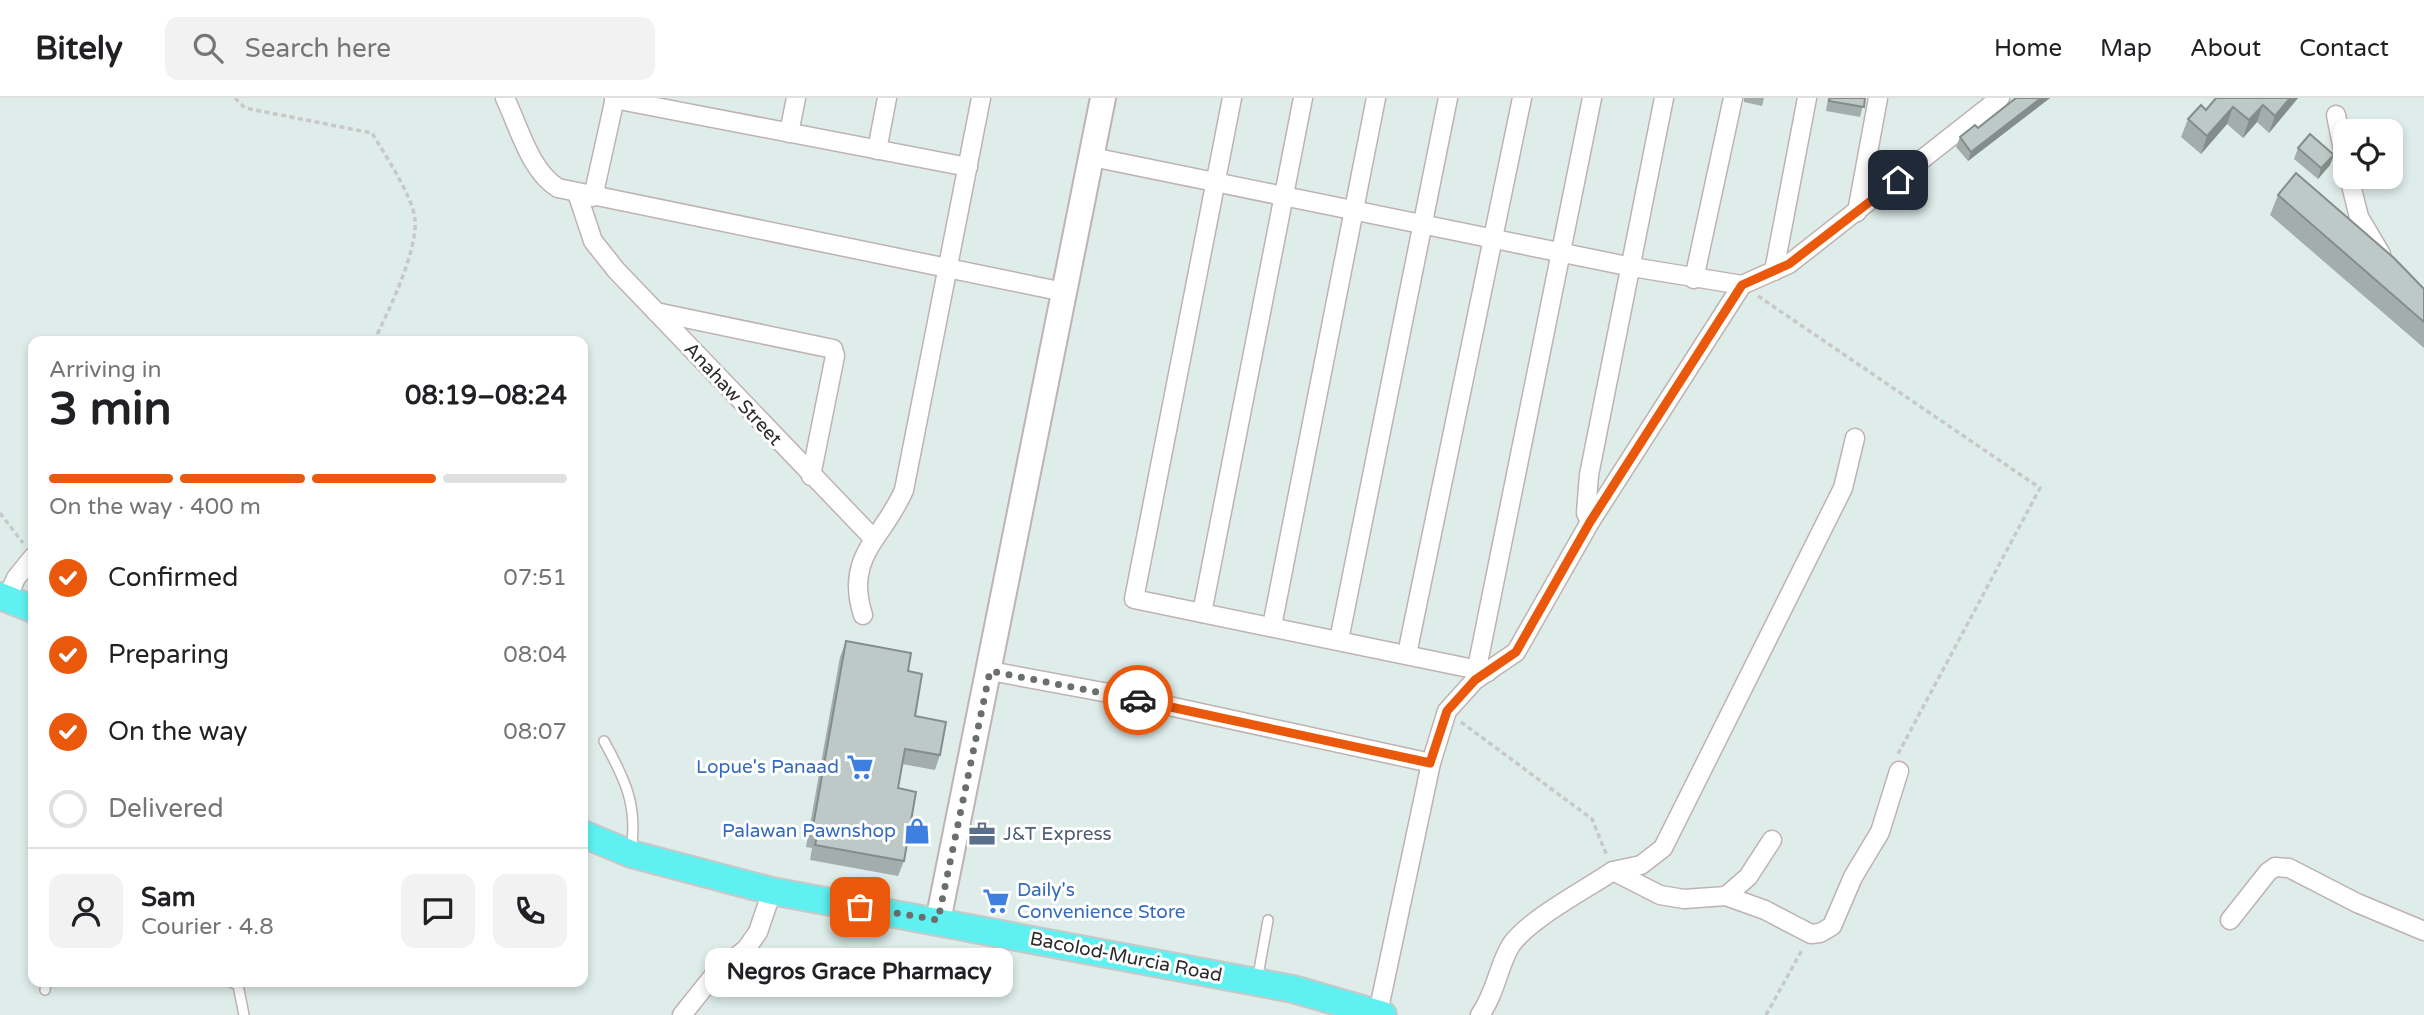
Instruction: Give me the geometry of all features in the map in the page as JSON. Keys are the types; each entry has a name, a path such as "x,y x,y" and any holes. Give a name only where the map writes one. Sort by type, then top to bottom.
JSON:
{"main road":[{"path":"4,597 28,607"},
{"name":"Bacolod-Murcia Road","path":"588,836 631,854 772,891 938,920 1256,983 1341,1001 1381,1014"}],"street":[{"path":"505,98 545,180 558,188 950,266 1064,292"},
{"path":"585,195 615,98 703,107 789,133 968,167"},
{"path":"789,133 796,98"},
{"path":"877,150 887,98"},
{"path":"863,615 856,593 863,554 872,537 893,516 904,491 981,98"},
{"path":"938,920 1103,98"},
{"path":"1232,98 1133,599 1483,670"},
{"path":"1202,613 1303,98"},
{"path":"1272,626 1376,98"},
{"path":"1339,640 1448,98"},
{"path":"1407,654 1495,240 1522,98"},
{"path":"1483,670 1560,253 1592,98"},
{"path":"1590,522 1586,513 1589,475 1664,98"},
{"path":"1695,279 1733,98"},
{"path":"1774,271 1807,98"},
{"path":"1857,212 1878,98"},
{"path":"1092,157 1560,253 1695,279 1742,285 1789,264 2000,98"},
{"path":"2336,115 2337,119"},
{"path":"2352,189 2359,217 2369,239 2396,272"},
{"name":"Anahaw Street","path":"585,195 593,241 656,312 872,537"},
{"path":"1381,1014 1430,763 1447,711 1483,670 1516,652 1590,522 1742,285"},
{"path":"656,312 833,349 835,356 811,476"},
{"path":"1480,1015 1497,985 1510,948 1524,929 1613,871 1641,865 1663,848 1843,488 1855,438"},
{"path":"4,597 28,553"},
{"path":"990,671 1114,694 1430,763"},
{"path":"1613,871 1660,895 1684,900 1726,896 1765,910 1811,934 1820,933 1832,926 1853,877 1880,832 1897,766"},
{"path":"1726,896 1748,877 1772,840"},
{"path":"2230,920 2268,872 2276,867 2289,868 2357,903 2424,931"},
{"path":"682,1015 714,975 746,949 758,932 772,891"}],"lane":[{"path":"604,741 628,783 635,826 631,854"},
{"path":"1256,983 1268,920"},
{"path":"237,987 244,1015"}],"path":[{"path":"235,98 245,108 372,133 396,174 415,219 407,263 393,303 376,336"},
{"path":"1742,285 2040,488 1897,766"},
{"path":"0,513 28,550"},
{"path":"1447,711 1592,819 1613,871"},
{"path":"1766,1015 1811,934"}],"building":[{"path":"1830,98 1865,98 1864,107 1829,101"},
{"path":"2016,98 2041,98 1971,152 1960,137 1975,125 1978,128"},
{"path":"2216,98 2290,98 2275,116 2263,105 2249,120 2233,107 2207,136 2188,119 2201,105 2206,110"},
{"path":"2310,134 2333,156 2321,168 2298,148"},
{"path":"2296,173 2394,258 2424,289 2424,322 2278,195"},
{"name":"Lopue's Panaad","path":"846,641 911,653 908,671 922,674 915,716 946,722 940,755 905,749 898,788 916,792 904,861 815,845 818,833 812,832"}],"way so far":[{"path":"860,907 938,920 990,671 1138,700"}],"place":[{"name":"Lopue's Panaad","path":"860,767"},
{"name":"Palawan Pawnshop","path":"917,831"},
{"name":"J&T Express","path":"982,834"},
{"name":"Daily's Convenience Store","path":"996,901"},
{"name":"Negros Grace Pharmacy","path":"860,907"}],"route":[{"path":"1138,700 1430,763 1447,711 1475,680 1516,652 1590,522 1742,285 1789,264 1898,180"}]}
